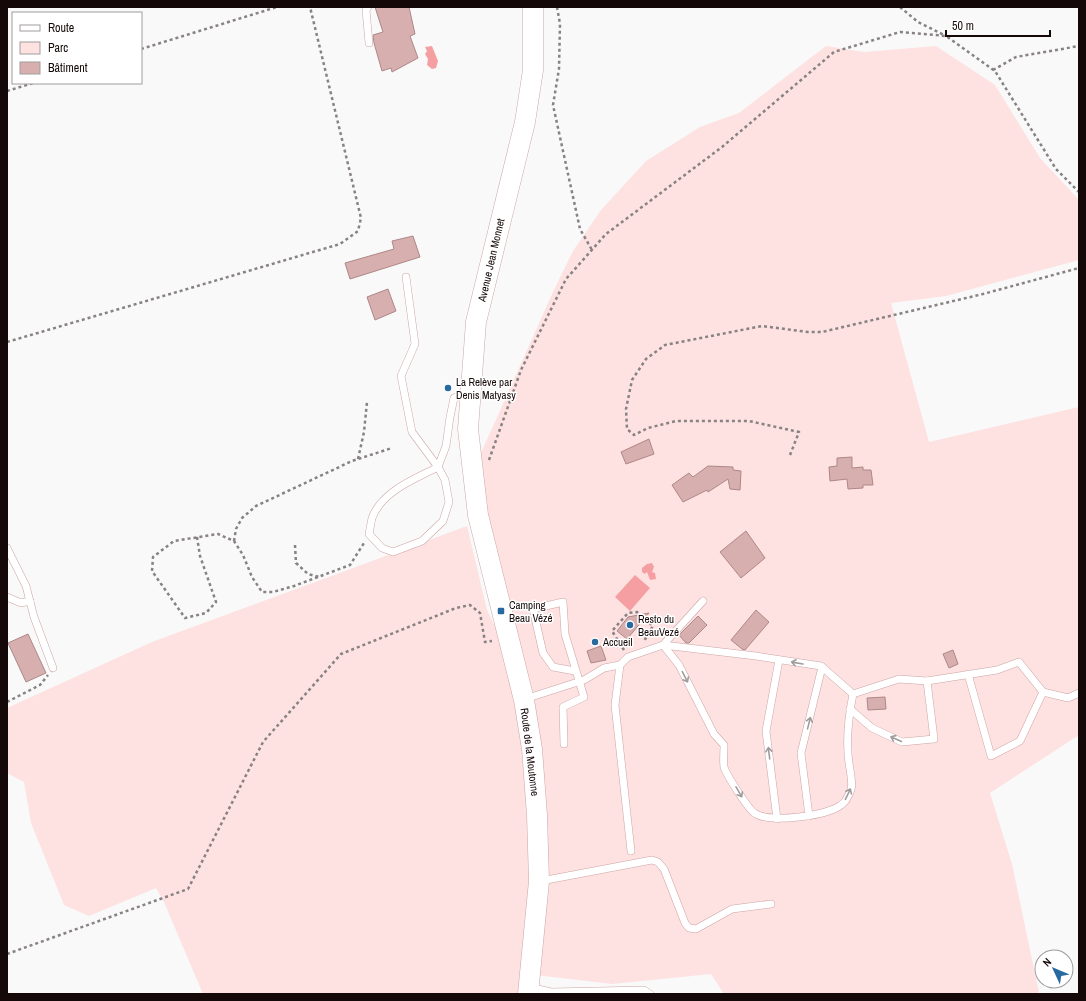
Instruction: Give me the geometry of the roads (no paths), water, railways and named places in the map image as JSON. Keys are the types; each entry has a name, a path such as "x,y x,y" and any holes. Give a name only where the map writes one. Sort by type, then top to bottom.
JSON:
{"main road":[{"name":"Avenue Jean Monnet","path":"478,514 468,429 476,322 524,122 533,70 533,7"},
{"name":"Route de la Moutonne","path":"478,514 493,580 524,700 533,763 537,815 538,881 528,991"}],"lane":[{"path":"368,7 366,10 369,43"},
{"path":"406,277 415,344 400,376 412,432 438,466 445,480 449,502 443,521 422,541 393,552 382,548 369,534 372,518 383,500 400,487 438,466 446,446 454,398 471,392"},
{"path":"7,548 26,586 53,668"},
{"path":"7,597 21,603 30,600"},
{"path":"663,645 703,601"},
{"path":"564,744 563,707 584,698 565,634 563,602 533,609 543,653 553,667 575,671"},
{"path":"663,645 679,665 714,734 724,745 724,768 745,803 755,814 777,819 809,816 840,806 850,794 852,783 846,750 853,694"},
{"path":"524,700 580,682 604,668 620,664 628,657 663,645 822,667 853,694"},
{"path":"777,819 766,731 779,660"},
{"path":"853,694 899,679 927,681 997,670 1019,662 1043,692 1068,698 1079,693"},
{"path":"620,664 615,705 630,851"},
{"path":"809,816 801,753 822,667"},
{"path":"968,674 992,756 1020,741 1043,692"},
{"path":"850,709 872,728 902,742 934,738 927,681"},
{"path":"538,881 652,860 658,862 664,869 686,923 690,928 696,929 732,909 771,904"},
{"path":"528,991 644,990 650,994"}],"place":[{"name":"La Relève par Denis Matyasy","path":"448,388"},
{"name":"Camping Beau Vézé","path":"501,611"},
{"name":"Resto du BeauVezé","path":"630,625"},
{"name":"Accueil","path":"595,642"}]}
